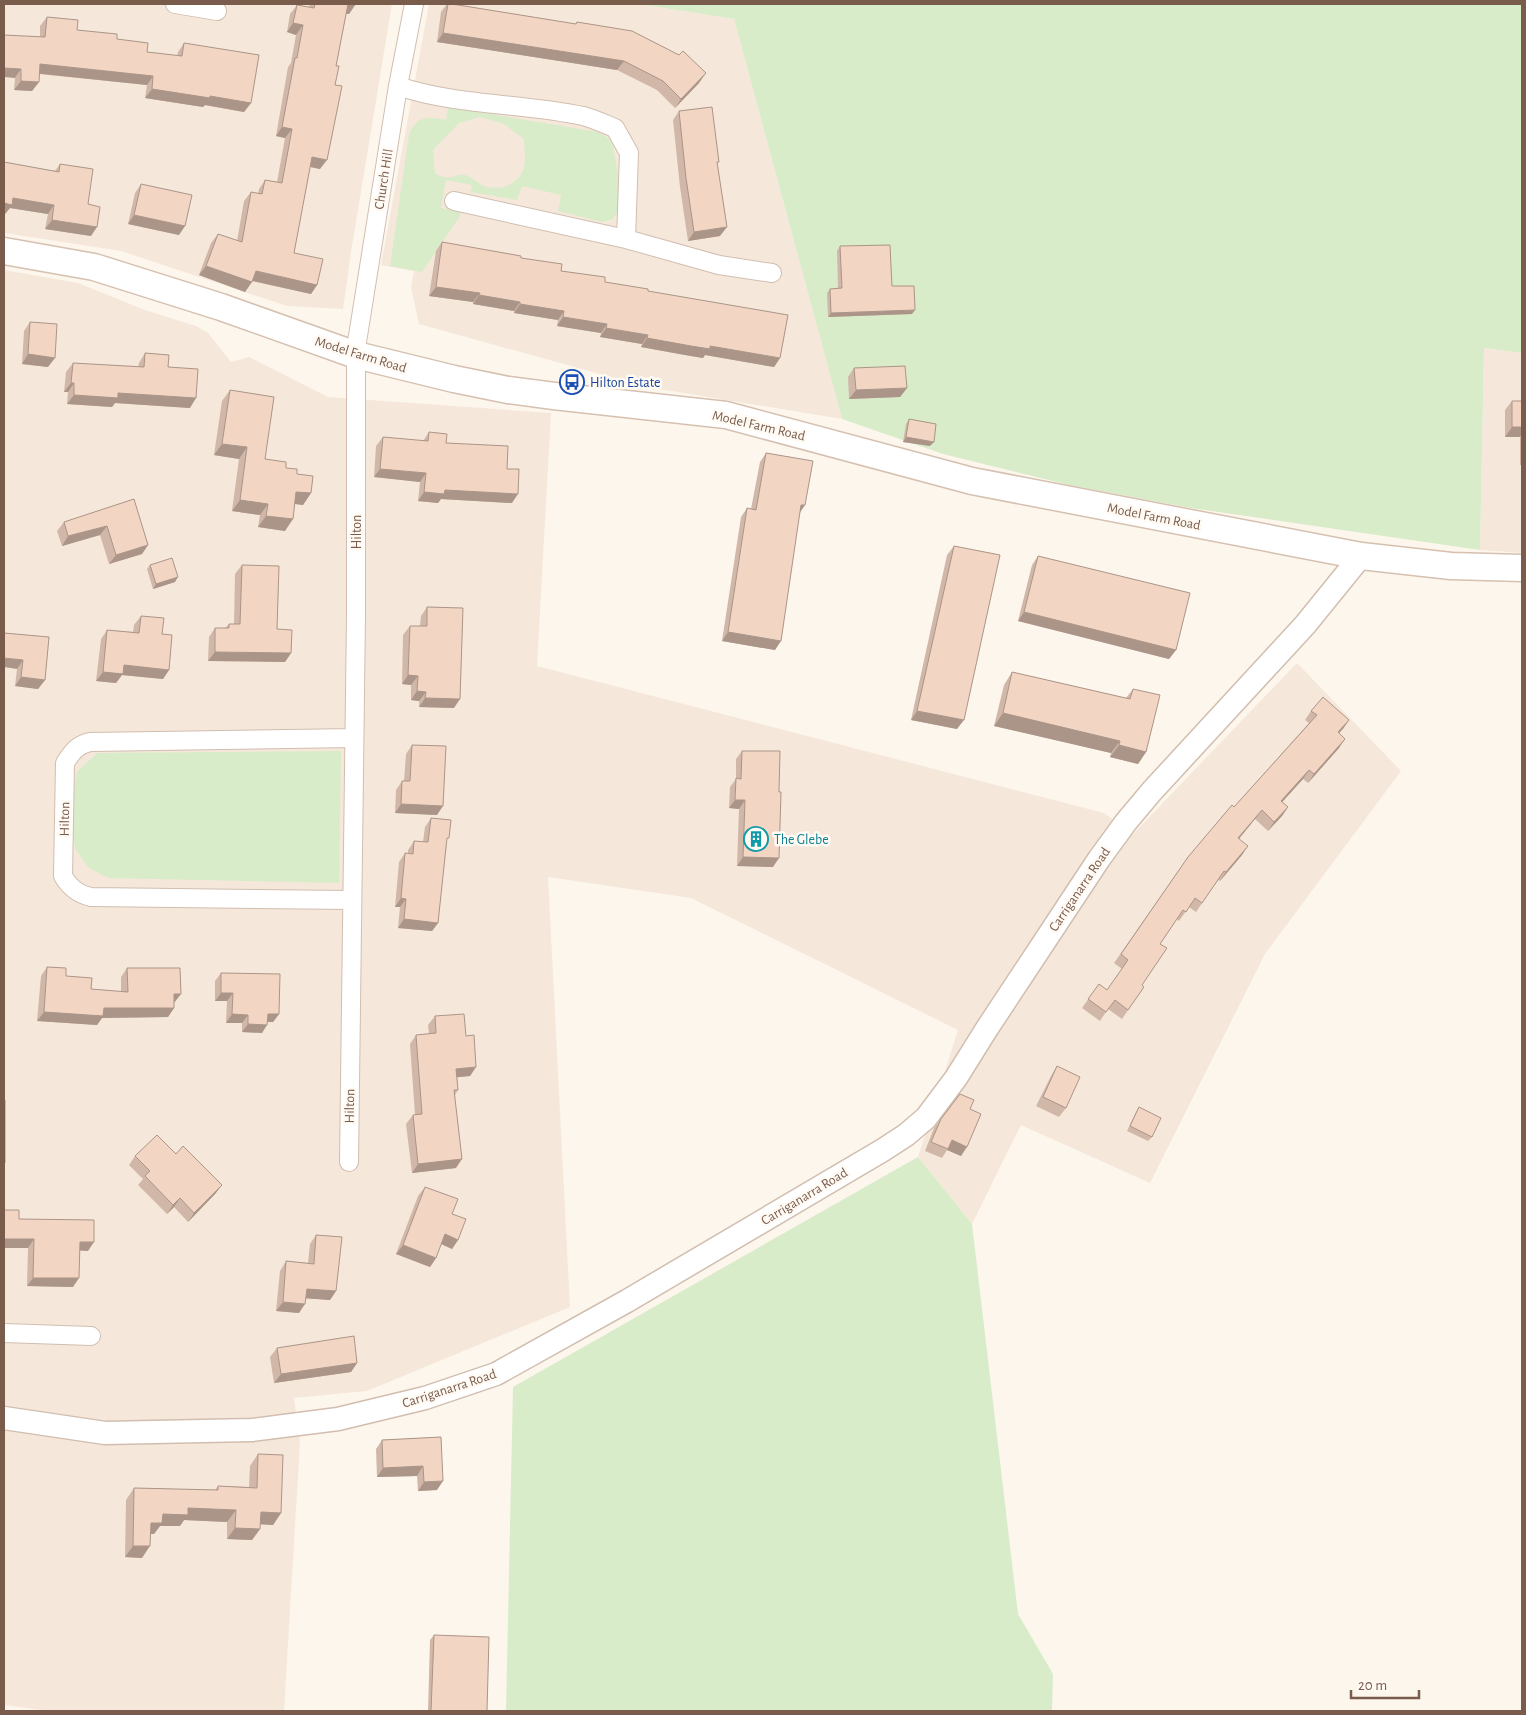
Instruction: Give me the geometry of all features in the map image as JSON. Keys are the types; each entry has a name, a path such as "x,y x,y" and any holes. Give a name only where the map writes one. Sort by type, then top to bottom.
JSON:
{"main road":[{"name":"Model Farm Road","path":"4,251 94,267 221,308 356,355 433,375 508,390 726,414 972,481 1361,556 1451,566 1522,568"}],"street":[{"path":"176,4 217,11"},
{"name":"Church Hill","path":"356,355 356,342 398,86 414,4"},
{"path":"398,86 413,91 446,97 584,116 616,128 629,153 626,239"},
{"path":"454,201 626,239 719,265 772,273"},
{"name":"Hilton","path":"349,1162 356,355"},
{"name":"Carriganarra Road","path":"4,1418 105,1433 252,1430 338,1419 426,1398 496,1374 523,1360 627,1301 891,1145 926,1118 956,1078 1095,864 1126,822 1152,791 1305,625 1361,556"},
{"name":"Hilton","path":"352,900 91,897 83,896 74,890 68,885 63,876 65,763 71,753 80,745 100,742 354,738"},
{"path":"4,1333 91,1336"}],"shaded area":[{"path":"4,4 392,4 343,309 287,306 121,251 4,233"},
{"path":"429,4 639,4 734,19 842,419 647,387 419,324 411,287 414,271 381,265"},
{"path":"4,270 78,283 145,310 196,326 208,333 231,362 249,357 328,397 551,413 537,666 1104,813 1133,834 1297,663 1401,771 1265,954 1150,1183 1021,1125 972,1224 918,1157 958,1030 691,898 548,877 570,1307 367,1391 294,1398 300,1442 284,1711 49,1711 4,1705"},
{"path":"1484,348 1522,353 1522,553 1480,550"}],"green space":[{"path":"639,4 1522,4 1522,353 1484,348 1480,550 1191,508 1069,485 943,454 842,419 734,19"},
{"path":"448,107 598,132 608,138 613,146 623,203 613,219 602,222 558,211 561,195 522,186 517,200 471,192 472,185 446,180 441,208 461,212 460,216 422,272 390,266 409,134 420,120 433,118 446,120","holes":["480,117 504,124 524,139 524,167 522,173 514,182 503,187 490,188 468,176 446,177 435,173 433,150 459,123"]},
{"path":"341,751 339,883 108,878 89,868 75,849 71,818 77,772 97,753"},
{"path":"918,1157 972,1224 1018,1614 1053,1674 1052,1711 506,1711 513,1387"}],"building":[{"path":"315,4 348,4 336,66 339,66 335,85 342,86 327,160 312,157 294,253 323,259 317,285 256,271 252,282 206,266 218,234 242,242 251,192 262,194 265,180 282,183 292,129 282,127 303,25 293,23 297,5 314,8"},
{"path":"448,4 632,31 679,55 683,51 706,73 681,99 663,81 624,61 443,33"},
{"path":"47,17 78,20 77,30 117,34 117,39 148,43 147,52 182,56 184,43 259,55 251,103 152,89 153,76 40,64 39,82 21,81 21,69 4,68 4,35 45,37"},
{"path":"712,107 719,162 717,162 727,227 694,232 679,111"},
{"path":"4,162 59,172 60,164 93,169 88,204 100,207 97,227 52,220 54,205 13,198 12,205 4,203"},
{"path":"141,184 192,195 185,226 134,215"},
{"path":"442,242 562,264 561,271 605,277 605,282 788,315 780,358 710,346 710,349 647,338 648,335 606,328 607,324 563,317 564,311 520,304 520,302 479,295 480,293 436,287"},
{"path":"890,245 892,286 914,286 915,310 831,313 830,289 842,288 840,246"},
{"path":"30,322 57,324 55,358 28,354"},
{"path":"145,353 169,355 168,367 198,369 196,398 118,393 118,398 74,395 74,383 71,383 73,363 144,367"},
{"path":"905,366 907,388 856,390 854,368"},
{"path":"230,390 274,397 265,459 286,462 286,468 297,469 297,474 313,476 311,493 296,492 293,519 266,516 268,504 240,500 247,447 222,444"},
{"path":"1512,401 1522,401 1522,427 1512,427"},
{"path":"909,419 936,424 934,442 906,437"},
{"path":"429,432 447,434 446,443 508,446 507,469 519,469 518,494 445,490 444,494 424,492 426,473 380,469 383,437 428,441"},
{"path":"766,453 813,461 805,505 801,505 781,641 728,632 747,508 756,510"},
{"path":"134,499 148,545 116,555 107,526 68,536 64,522"},
{"path":"954,546 1000,555 964,720 917,711"},
{"path":"1038,556 1190,593 1176,650 1024,612"},
{"path":"172,558 178,577 156,584 150,565"},
{"path":"242,565 279,566 277,629 292,630 291,653 215,652 215,628 229,628 229,624 240,624"},
{"path":"427,607 463,608 460,699 425,698 426,692 417,691 418,676 408,675 410,626 427,626"},
{"path":"141,616 164,618 162,634 172,635 169,670 124,665 123,674 103,672 107,630 139,633"},
{"path":"4,633 49,637 45,680 21,677 23,660 4,658"},
{"path":"1012,672 1130,699 1133,689 1160,695 1146,752 1119,745 1120,741 1003,713"},
{"path":"1323,697 1349,720 1338,732 1345,739 1314,774 1309,770 1281,801 1288,807 1274,822 1262,810 1238,838 1248,846 1226,872 1224,871 1202,903 1195,898 1186,912 1183,910 1160,944 1167,948 1128,1010 1115,1000 1106,1012 1088,999 1099,984 1107,990 1128,960 1121,954 1188,857 1232,805 1234,807 1317,715 1311,711"},
{"path":"412,745 446,746 443,806 401,804 402,781 410,781"},
{"path":"742,751 780,751 779,858 743,857 745,800 735,800 736,778 741,779"},
{"path":"431,818 451,820 449,838 447,838 438,923 404,919 406,899 401,898 405,853 413,854 414,841 428,842"},
{"path":"47,967 66,968 66,976 92,978 91,989 128,992 127,968 180,968 181,994 174,994 174,1008 104,1008 103,1016 44,1012"},
{"path":"221,973 280,974 279,1014 268,1014 267,1025 248,1024 248,1015 232,1014 233,993 221,993"},
{"path":"464,1014 466,1036 474,1035 476,1067 456,1069 458,1090 454,1090 462,1159 418,1164 413,1115 422,1114 416,1035 436,1033 435,1016"},
{"path":"1057,1066 1080,1077 1066,1108 1043,1097"},
{"path":"960,1094 974,1100 970,1109 981,1114 967,1147 952,1140 948,1149 931,1142 941,1119"},
{"path":"5,1100 5,1163 4,1163"},
{"path":"1139,1107 1161,1118 1152,1137 1130,1126"},
{"path":"157,1135 176,1154 183,1146 222,1185 194,1213 180,1198 173,1205 145,1176 150,1171 135,1156"},
{"path":"425,1187 458,1199 452,1214 466,1219 458,1240 445,1234 436,1258 403,1245"},
{"path":"4,1210 19,1210 19,1219 94,1220 94,1242 80,1242 79,1278 33,1278 34,1239 4,1239"},
{"path":"316,1235 342,1237 336,1291 307,1289 305,1304 283,1302 286,1261 314,1264"},
{"path":"354,1336 357,1363 281,1374 277,1348"},
{"path":"441,1437 443,1481 424,1482 423,1466 383,1468 382,1440"},
{"path":"258,1454 283,1455 281,1513 261,1512 260,1529 235,1528 236,1510 188,1508 188,1515 163,1514 162,1523 151,1523 150,1546 133,1546 134,1488 218,1490 218,1486 257,1488"},
{"path":"434,1635 489,1637 487,1711 431,1711"}],"place":[{"name":"Hilton Estate","path":"572,382"},
{"name":"The Glebe","path":"756,839"}]}
